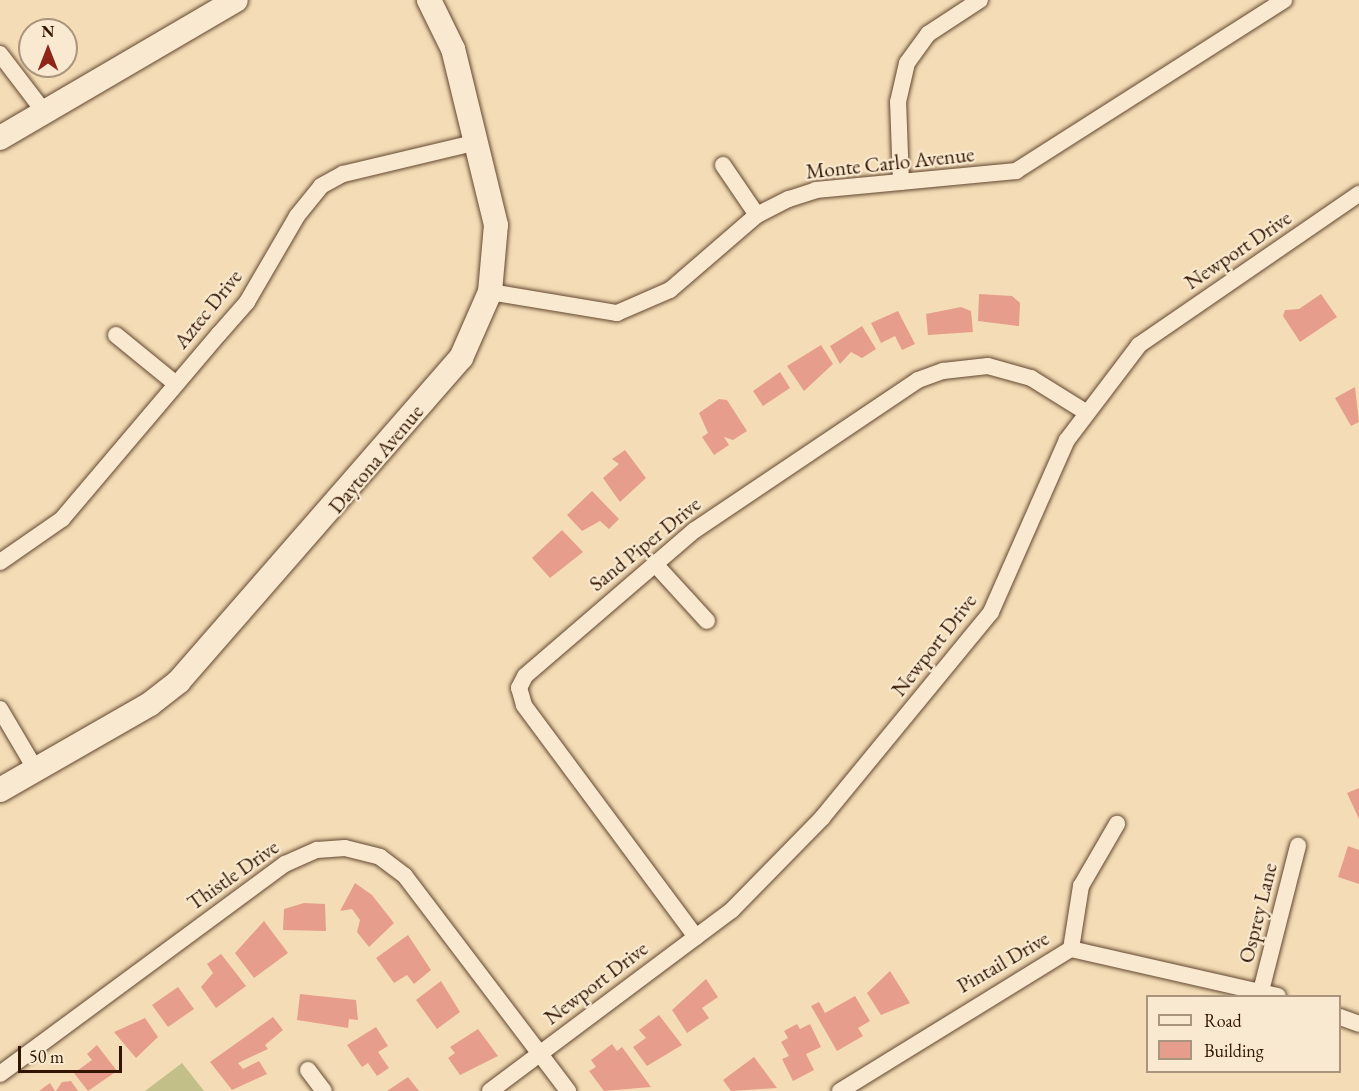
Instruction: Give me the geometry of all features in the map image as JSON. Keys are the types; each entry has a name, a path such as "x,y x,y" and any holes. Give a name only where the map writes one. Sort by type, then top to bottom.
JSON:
{"street":[{"path":"0,138 42,109 236,0"},
{"name":"Daytona Avenue","path":"0,790 150,704 219,642 461,358 490,292 496,225 453,49 429,0"},
{"path":"901,182 898,102 907,63 928,34 980,0"},
{"name":"Monte Carlo Avenue","path":"490,292 617,313 670,290 758,215 816,190 995,175 1036,163 1284,0"},
{"path":"0,54 42,109"},
{"name":"Aztec Drive","path":"0,561 62,519 247,302 297,216 321,186 344,174 477,142"},
{"path":"723,165 758,215"},
{"name":"Newport Drive","path":"490,1091 696,937 770,877 991,612 1084,411 1139,345 1359,194"},
{"path":"116,335 176,384"},
{"name":"Sand Piper Drive","path":"696,937 520,694 525,676 655,564 746,494 918,380 970,365 1008,370 1084,411"},
{"path":"655,564 707,621"},
{"path":"0,709 36,770"},
{"path":"1071,949 1081,886 1117,824"},
{"name":"Osprey Lane","path":"1262,991 1298,846"},
{"name":"Thistle Drive","path":"0,1074 285,864 317,850 345,848 380,857 405,876 568,1091"},
{"name":"Pintail Drive","path":"840,1091 1071,949 1275,995"},
{"path":"1341,1017 1359,1024"},
{"path":"308,1070 324,1091"}],"shaded area":[{"path":"182,1063 204,1091 145,1091"}],"building":[{"path":"979,294 1012,296 1020,303 1019,326 978,321"},
{"path":"1321,294 1337,317 1300,342 1283,316 1285,310 1299,309"},
{"path":"961,307 971,311 973,332 928,335 926,314"},
{"path":"898,311 915,344 902,350 895,336 881,343 871,323"},
{"path":"862,326 876,349 862,358 851,352 840,364 830,346"},
{"path":"821,345 833,364 804,391 787,366"},
{"path":"780,372 790,388 763,406 753,391"},
{"path":"1355,387 1359,422 1351,426 1335,398"},
{"path":"719,399 727,400 747,431 733,440 724,437 729,445 714,455 702,437 708,433 699,413"},
{"path":"625,450 646,478 620,502 603,478 619,464 612,459"},
{"path":"592,491 619,519 609,529 600,521 582,531 567,515"},
{"path":"562,530 583,552 550,578 532,558"},
{"path":"1359,788 1359,819 1347,793"},
{"path":"1348,846 1359,850 1359,884 1338,877"},
{"path":"355,883 372,895 394,923 369,947 357,932 360,920 352,909 340,911"},
{"path":"304,903 325,904 326,931 283,930 284,909"},
{"path":"264,921 288,953 254,978 235,953"},
{"path":"408,935 431,970 414,984 407,975 394,983 376,958"},
{"path":"221,954 246,986 216,1008 201,987 213,973 207,964"},
{"path":"890,971 910,1003 881,1015 867,993"},
{"path":"706,979 718,997 702,1008 709,1018 687,1033 672,1010"},
{"path":"441,981 460,1012 437,1029 416,1000"},
{"path":"178,987 194,1009 168,1027 152,1005"},
{"path":"300,994 356,1000 358,1020 349,1019 348,1028 297,1020"},
{"path":"855,996 870,1021 858,1028 863,1036 837,1051 811,1006 819,1002 825,1013"},
{"path":"659,1015 682,1045 647,1066 633,1047 646,1038 639,1030"},
{"path":"273,1017 283,1030 265,1045 268,1049 238,1063 243,1069 259,1061 267,1074 232,1090 210,1062"},
{"path":"145,1018 158,1037 136,1058 114,1032"},
{"path":"797,1024 800,1029 810,1024 821,1047 806,1054 814,1070 793,1081 782,1059 789,1056 781,1042 788,1038 784,1031"},
{"path":"376,1027 388,1046 378,1052 389,1068 377,1076 368,1063 362,1067 347,1045"},
{"path":"478,1029 498,1056 460,1075 448,1058 455,1053 450,1047"},
{"path":"612,1044 617,1051 622,1047 651,1087 604,1091 589,1071 596,1067 591,1060"},
{"path":"97,1045 117,1071 88,1091 74,1073 92,1060 87,1054"},
{"path":"754,1057 777,1088 731,1091 723,1080"},
{"path":"408,1077 419,1091 387,1091"},
{"path":"71,1081 78,1091 56,1091 62,1082"},
{"path":"50,1083 55,1091 39,1091"}]}
